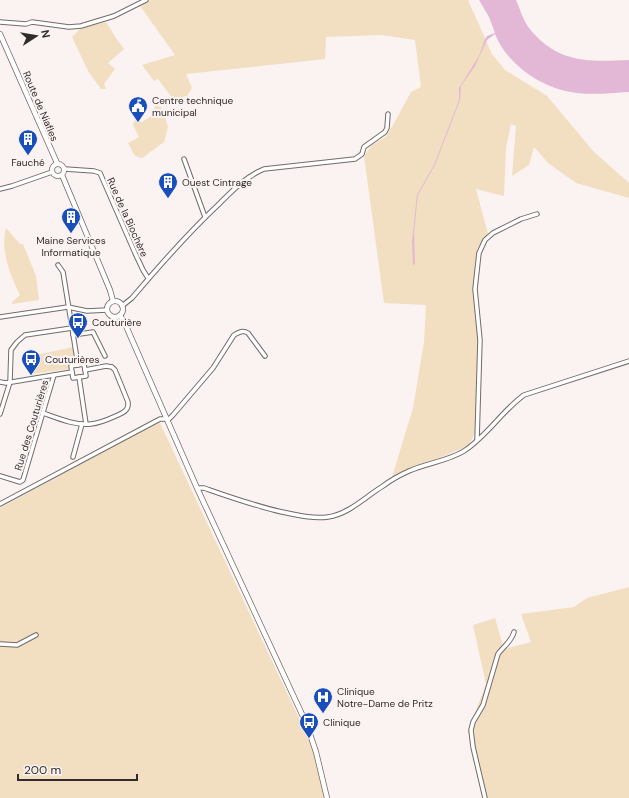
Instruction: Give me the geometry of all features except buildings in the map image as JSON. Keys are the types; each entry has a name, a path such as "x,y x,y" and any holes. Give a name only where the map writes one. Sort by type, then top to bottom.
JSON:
{"street":[{"path":"0,22 26,24 32,22 69,27 81,26 114,16 146,0"},
{"name":"Route de Niafles","path":"0,34 57,163"},
{"name":"Rue de la Biochère","path":"122,306 132,298 148,278 205,217 243,181 254,173 264,169 355,159 362,154 364,147 387,128 388,114"},
{"path":"184,159 205,217"},
{"path":"52,172 52,167 57,163 63,165 64,169 62,175 114,301"},
{"name":"Rue de la Biochère","path":"64,169 94,171 100,173 137,258 148,278"},
{"path":"52,172 56,176 62,175"},
{"path":"0,189 52,172"},
{"path":"477,440 480,340 475,289 479,253 485,240 493,233 521,219 537,214"},
{"path":"58,265 63,272 78,365"},
{"path":"107,310 109,303 114,301 120,302 123,311 120,315"},
{"path":"0,317 68,307 88,311 107,310"},
{"path":"107,310 112,316 120,315"},
{"path":"120,315 197,488 307,725 316,752 327,798"},
{"path":"0,414 10,382 11,350 13,346 25,336 72,328"},
{"path":"0,504 160,420 171,417 213,368 234,335 239,332 244,331 248,334 265,356"},
{"path":"73,335 93,332 104,356"},
{"path":"197,488 204,488 255,506 308,517 330,517 348,510 410,470 463,451 490,429 516,401 524,395 629,361"},
{"path":"84,364 85,370 86,376 73,378 71,366 84,364"},
{"path":"43,413 84,424 103,422 125,412 128,407 128,402 118,376 112,367 106,366 85,370"},
{"name":"Rue des Couturières","path":"0,382 10,382 72,372"},
{"name":"Rue des Couturières","path":"0,476 20,482 23,480 54,375"},
{"path":"73,456 84,424 79,377"},
{"path":"484,798 472,743 471,730 473,722 483,705 498,654 513,637 514,632"},
{"path":"0,644 17,645 36,634"}],"shaded area":[{"path":"151,0 468,0 492,54 505,70 547,96 594,152 629,183 629,198 576,183 548,163 534,147 529,165 512,176 516,126 511,124 506,148 504,196 476,189 488,234 477,249 474,287 479,350 476,431 468,446 392,477 413,408 424,342 426,305 384,303 364,156 372,145 387,136 411,92 421,87 415,40 381,35 326,37 325,59 186,74 192,88 187,96 173,99 158,79 154,81 142,65 175,55 138,3"},
{"path":"479,0 516,0 523,18 529,28 540,40 562,54 586,60 629,60 629,92 583,94 564,91 552,87 528,74 518,66 508,56 495,34 487,40 475,66 461,86 460,100 435,165 418,195 414,232 415,264 413,265 412,241 417,195 434,165 459,100 459,88 479,56 485,39 487,36 495,33 489,17"},
{"path":"106,22 124,49 108,63 115,69 104,84 106,89 101,89 88,71 72,37 81,28"},
{"path":"156,105 162,108 168,127 164,142 142,158 135,156 128,143 139,137 133,125 135,120 142,122 150,117"},
{"path":"6,228 20,244 23,244 36,276 39,300 12,304 12,302 20,295 5,254 4,236"},
{"path":"73,347 74,362 69,364 69,369 32,374 32,356"},
{"path":"160,423 312,746 326,798 0,798 0,508"},
{"path":"629,587 629,798 483,798 468,731 486,684 473,625 495,618 504,649 531,642 521,614 574,607 587,598"}],"place":[{"name":"Centre technique municipal","path":"138,123"},
{"name":"Fauché","path":"28,156"},
{"name":"Ouest Cintrage","path":"168,199"},
{"name":"Maine Services Informatique","path":"71,234"},
{"name":"Couturière","path":"78,339"},
{"name":"Couturières","path":"31,376"},
{"name":"Clinique Notre-Dame de Pritz","path":"323,714"},
{"name":"Clinique","path":"309,739"}]}
